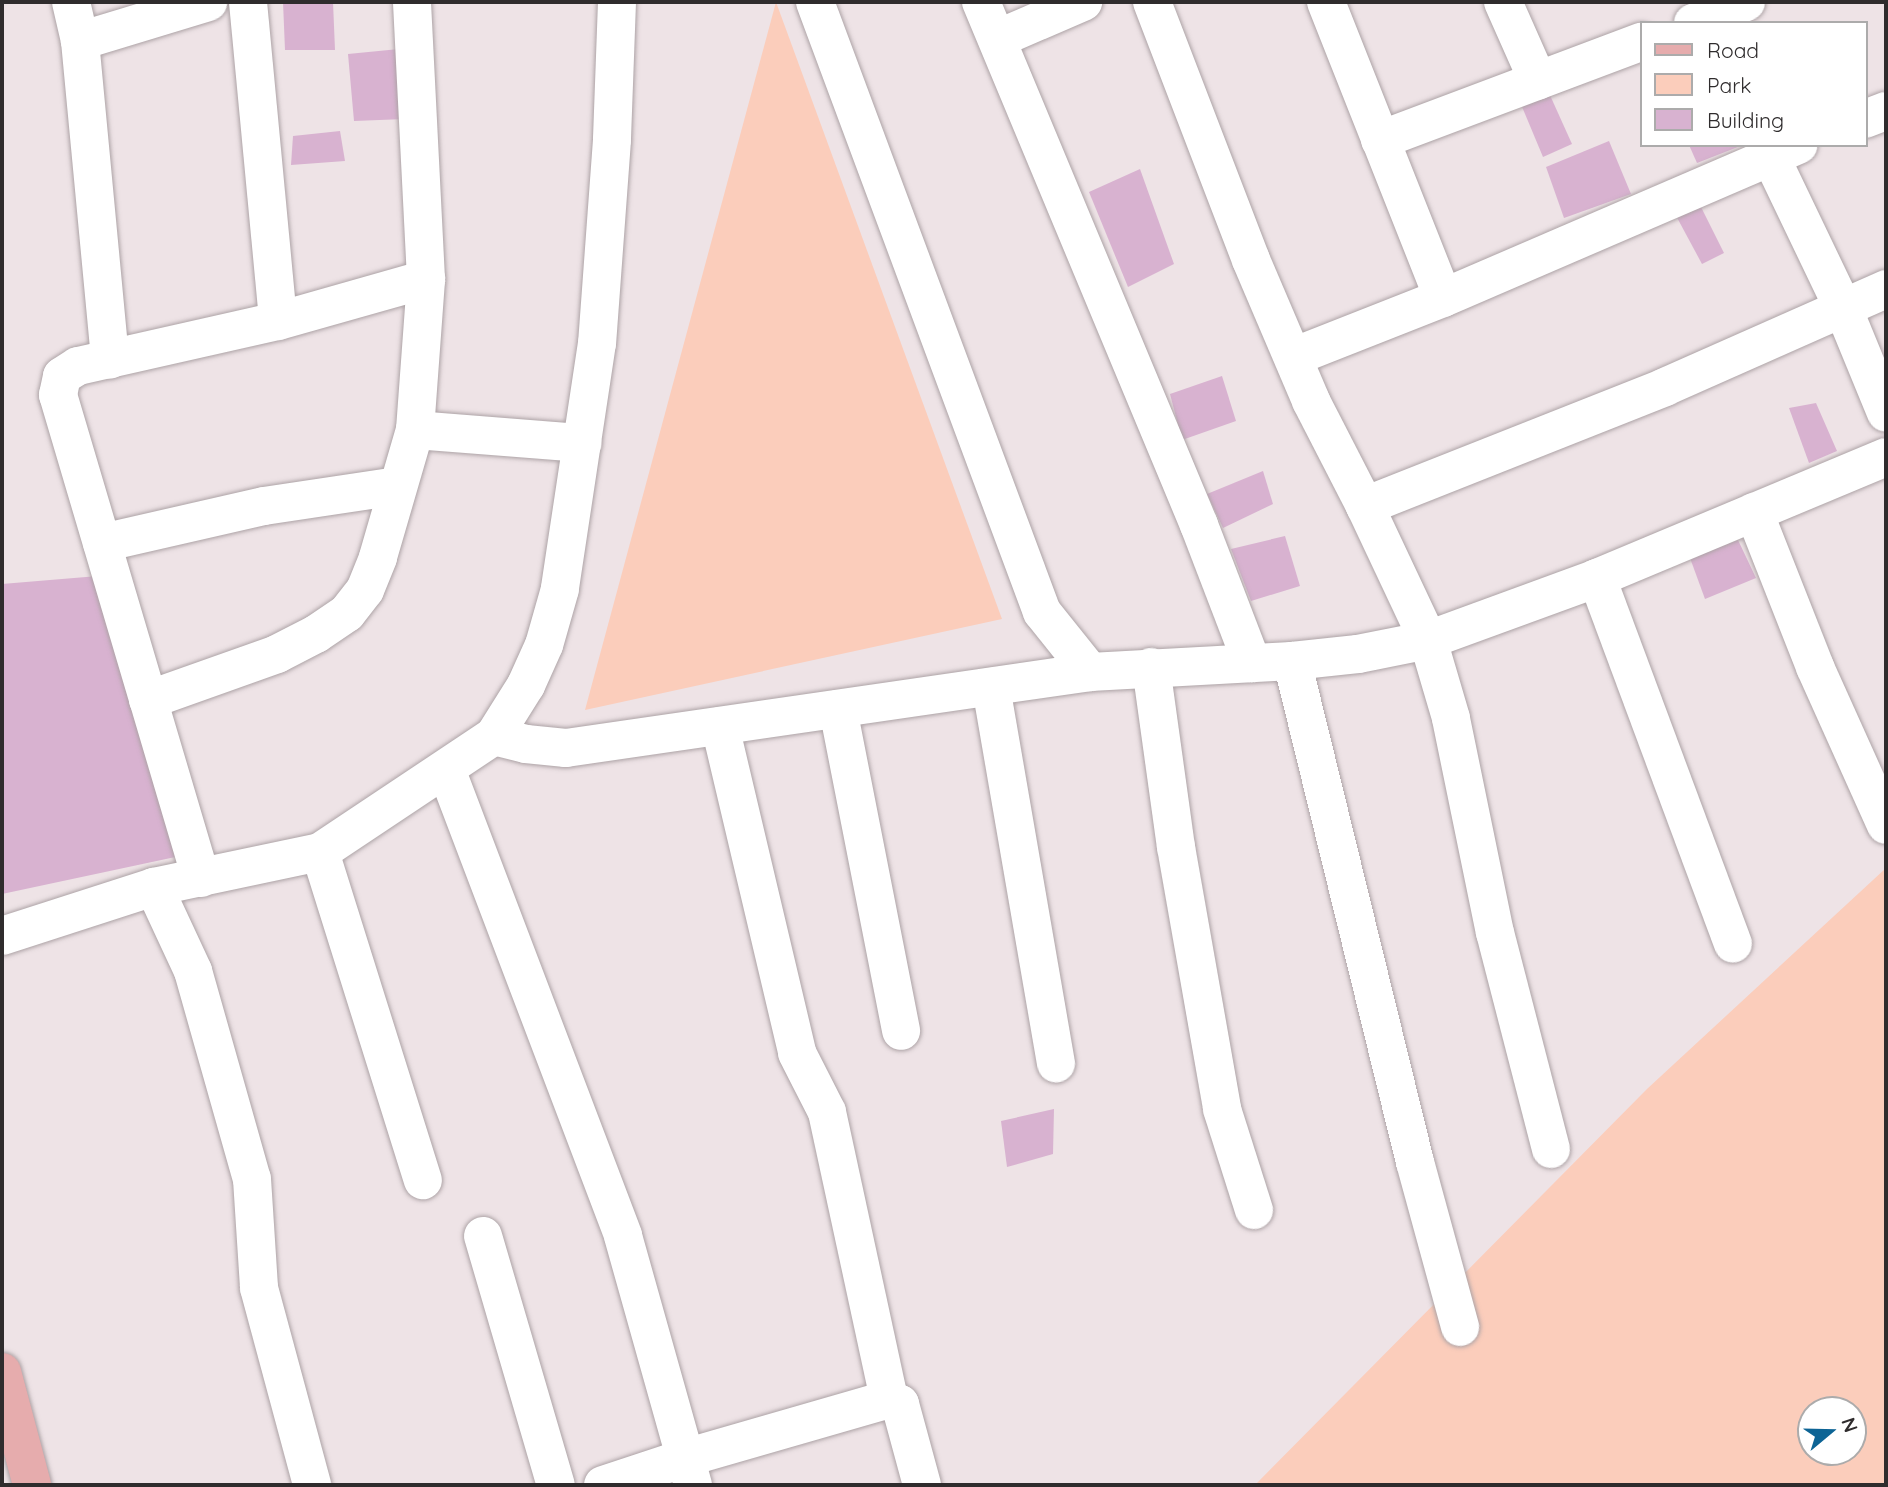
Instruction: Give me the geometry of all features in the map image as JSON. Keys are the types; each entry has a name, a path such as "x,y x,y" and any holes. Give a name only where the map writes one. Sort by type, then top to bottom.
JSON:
{"main road":[{"path":"2,1372 32,1485"}],"street":[{"path":"71,2 80,41 110,360"},
{"path":"80,41 208,2"},
{"path":"248,2 278,321"},
{"path":"148,700 277,654 347,613 365,590 415,430 426,279 412,2"},
{"path":"2,936 155,887 320,852 494,736 526,685 544,645 560,589 597,343 612,140 617,2"},
{"path":"815,2 1042,612 1090,672"},
{"path":"981,2 1199,525 1252,663"},
{"path":"998,39 1083,2"},
{"path":"1152,2 1251,260 1311,401 1365,506 1428,640 1451,718 1495,933 1551,1149"},
{"path":"1326,2 1443,299"},
{"path":"1503,2 1538,81"},
{"path":"1702,16 1746,2"},
{"path":"1380,141 1640,42"},
{"path":"1867,118 1886,111"},
{"path":"1293,358 1443,299 1778,149 1886,413"},
{"path":"201,878 58,395 62,376 78,366 278,321 426,279"},
{"path":"1365,506 1665,387 1886,289"},
{"path":"415,430 582,443"},
{"path":"494,736 526,744 566,748 1090,672 1292,661 1358,654 1428,640 1597,578 1886,457"},
{"path":"102,543 264,506 398,486"},
{"path":"1754,512 1815,667 1886,825"},
{"path":"1597,578 1733,943"},
{"path":"1292,661 1415,1162 1460,1327"},
{"path":"1151,667 1176,847 1222,1109 1254,1210"},
{"path":"991,687 1056,1063"},
{"path":"838,709 901,1031"},
{"path":"720,726 797,1053 827,1112 889,1399"},
{"path":"446,769 623,1236 689,1471"},
{"path":"320,852 423,1180"},
{"path":"155,887 193,971 252,1179 260,1288 312,1485"},
{"path":"483,1236 514,1333 556,1485"},
{"path":"603,1485 689,1471 889,1399 900,1404 922,1485"}],"green space":[{"path":"776,2 1002,619 585,710"},
{"path":"1886,868 1886,1485 1255,1485 1647,1089"}],"building":[{"path":"283,2 333,2 335,50 285,50"},
{"path":"399,49 405,119 354,121 348,54"},
{"path":"1549,93 1572,144 1543,157 1520,102"},
{"path":"340,131 345,161 291,165 293,136"},
{"path":"1609,141 1631,194 1564,218 1546,167"},
{"path":"1690,147 1738,147 1697,163"},
{"path":"1140,169 1174,264 1128,287 1089,192"},
{"path":"1698,201 1724,253 1702,264 1674,212"},
{"path":"1222,376 1236,421 1182,440 1170,394"},
{"path":"1816,403 1837,451 1809,463 1789,408"},
{"path":"1263,471 1273,504 1223,528 1207,494"},
{"path":"1285,536 1300,586 1251,601 1231,549"},
{"path":"1738,540 1756,578 1705,599 1690,558"},
{"path":"98,576 180,856 2,894 2,584"},
{"path":"1054,1109 1053,1154 1007,1167 1001,1121"}]}
